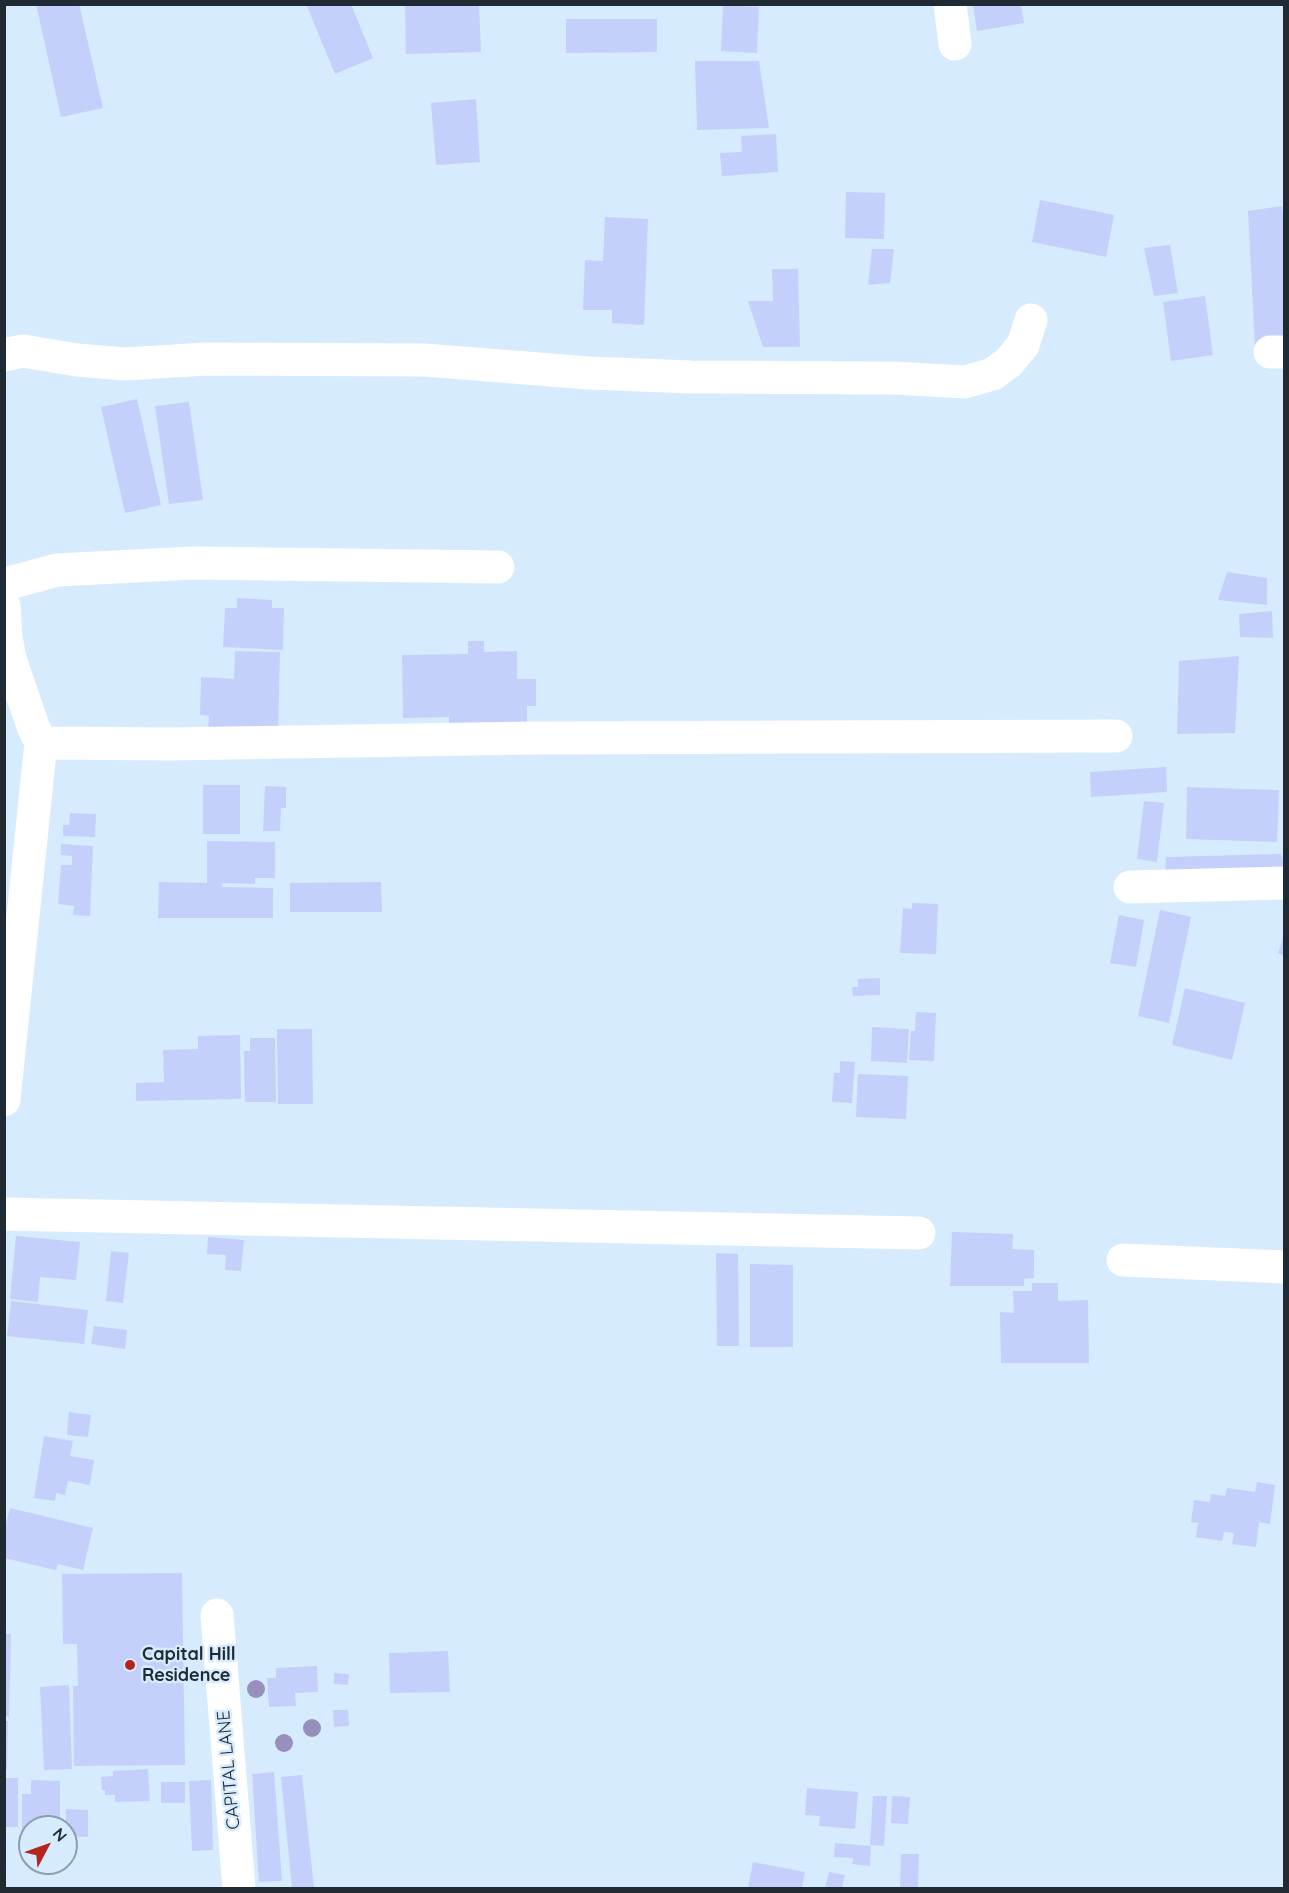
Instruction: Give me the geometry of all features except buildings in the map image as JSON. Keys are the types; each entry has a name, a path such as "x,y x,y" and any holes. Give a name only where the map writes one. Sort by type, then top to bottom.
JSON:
{"street":[{"path":"950,4 955,44"},
{"path":"4,355 23,351 77,360 124,364 206,359 424,360 601,374 894,378 965,382 993,374 1009,362 1023,345 1030,320"},
{"path":"4,583 57,570 193,563 498,567"},
{"path":"4,606 7,659 41,742 4,1100"},
{"path":"41,742 170,744 533,738 1116,736"},
{"path":"1130,887 1284,883"},
{"path":"4,1214 919,1233"},
{"path":"1123,1260 1284,1267"},
{"name":"CAPITAL LANE","path":"217,1615 239,1888"}],"place":[{"name":"Capital Hill Residence","path":"130,1665"}]}
